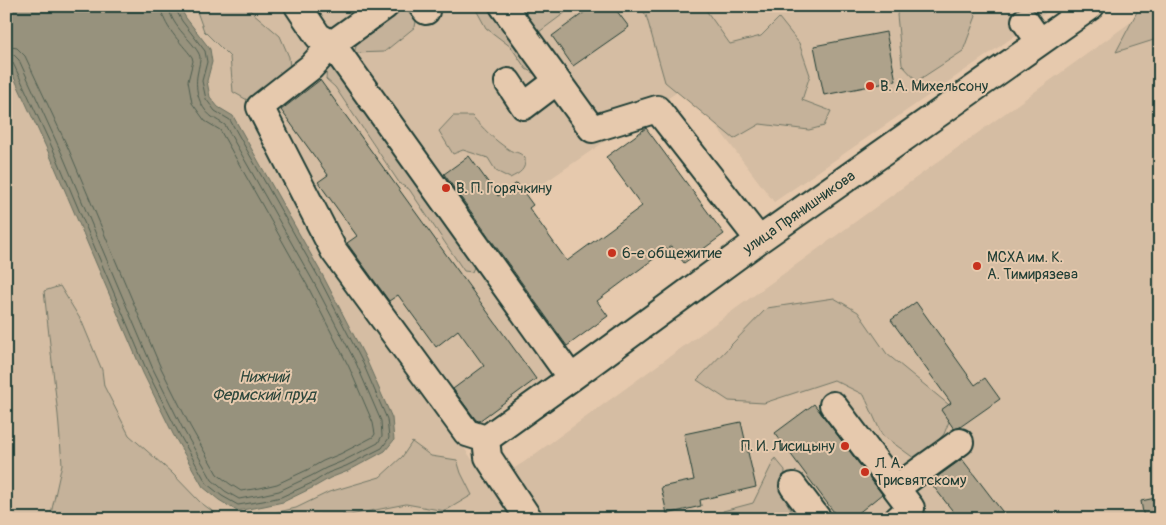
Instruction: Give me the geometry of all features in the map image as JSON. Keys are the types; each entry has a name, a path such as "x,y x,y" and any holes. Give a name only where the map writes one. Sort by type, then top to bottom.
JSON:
{"street":[{"path":"298,6 318,36 332,44 570,378"},
{"path":"385,6 332,44 311,67 260,107 334,251 467,433 486,438 488,457 529,519"},
{"path":"504,6 592,129 657,109 759,240"},
{"name":"улица Прянишникова","path":"486,438 759,240 1032,32 1091,6"},
{"path":"508,82 524,106 557,81"},
{"path":"833,405 911,508 898,519"},
{"path":"896,488 960,442"},
{"path":"793,486 818,519"}],"shaded area":[{"name":"МСХА им. К. А. Тимирязева","path":"6,6 1055,6 1019,33 774,202 686,86 462,239 553,372 458,439 489,484 524,462 1153,6 1160,6 1160,519 6,519"},
{"path":"195,6 245,6 280,36 289,57 290,68 249,101 233,92 230,57 204,31"},
{"path":"474,6 492,6 538,76 526,69 511,47 486,28"},
{"path":"514,6 574,6 535,35"},
{"path":"639,6 703,6 730,44 761,36 779,18 799,43 810,75 802,100 831,111 824,126 809,130 760,124 734,139 665,82 646,15"},
{"path":"900,6 966,6 976,16 963,51 917,81 902,65 897,15"},
{"path":"1140,6 1160,6 1160,38 1116,52"},
{"path":"402,7 418,10 415,27 384,52 354,53 358,40"},
{"path":"327,65 338,65 476,262 472,272 464,271 409,189 400,184 335,87 326,79"},
{"path":"453,116 472,116 498,142 523,156 525,162 522,171 510,178 496,171 488,158 463,150 453,154 439,131"},
{"path":"60,286 82,322 102,370 104,386 129,435 172,473 200,502 223,519 52,519 52,509 62,464 44,291"},
{"path":"834,298 858,312 887,354 954,409 944,434 918,461 882,435 864,395 834,380 764,403 729,401 697,380 767,308"},
{"path":"412,442 431,456 457,460 472,495 445,511 406,504 350,515 320,515 315,519 247,519 296,508 329,492 380,477 402,457"},
{"path":"775,458 785,470 784,497 796,519 719,519 723,511 753,503"}],"water":[{"name":"Нижний Фермский пруд","path":"6,6 179,6 210,49 212,62 207,81 210,97 218,107 233,116 323,276 366,359 392,418 394,440 385,451 283,502 264,506 237,511 203,487 173,434 143,373 51,158 6,60"}],"building":[{"path":"593,6 613,6 629,27 573,66 552,36"},
{"path":"886,32 896,81 824,95 814,46"},
{"path":"320,80 536,379 479,421 476,420 453,389 484,366 458,330 436,347 398,295 389,301 347,243 357,236 318,182 328,175 281,110"},
{"path":"646,128 724,234 684,263 671,246 597,301 608,316 567,346 444,174 469,156 498,196 517,183 533,205 529,208 567,261 642,206 606,157"},
{"path":"916,302 975,385 985,378 1000,399 960,427 954,429 941,410 951,403 891,320"},
{"path":"814,404 882,494 851,519 839,519 775,433"},
{"path":"741,422 756,487 700,500 701,506 667,514 661,487 694,480 684,434"},
{"path":"962,459 1008,519 959,519 930,482"},
{"path":"1160,497 1160,519 1144,519 1141,501"}],"place":[{"name":"В. А. Михельсону","path":"870,86"},
{"name":"В. П. Горячкину","path":"446,188"},
{"name":"6-е общежитие","path":"612,253"},
{"name":"МСХА им. К. А. Тимирязева","path":"977,266"},
{"name":"П. И. Лисицыну","path":"845,446"},
{"name":"Л. А. Трисвятскому","path":"865,472"}]}
